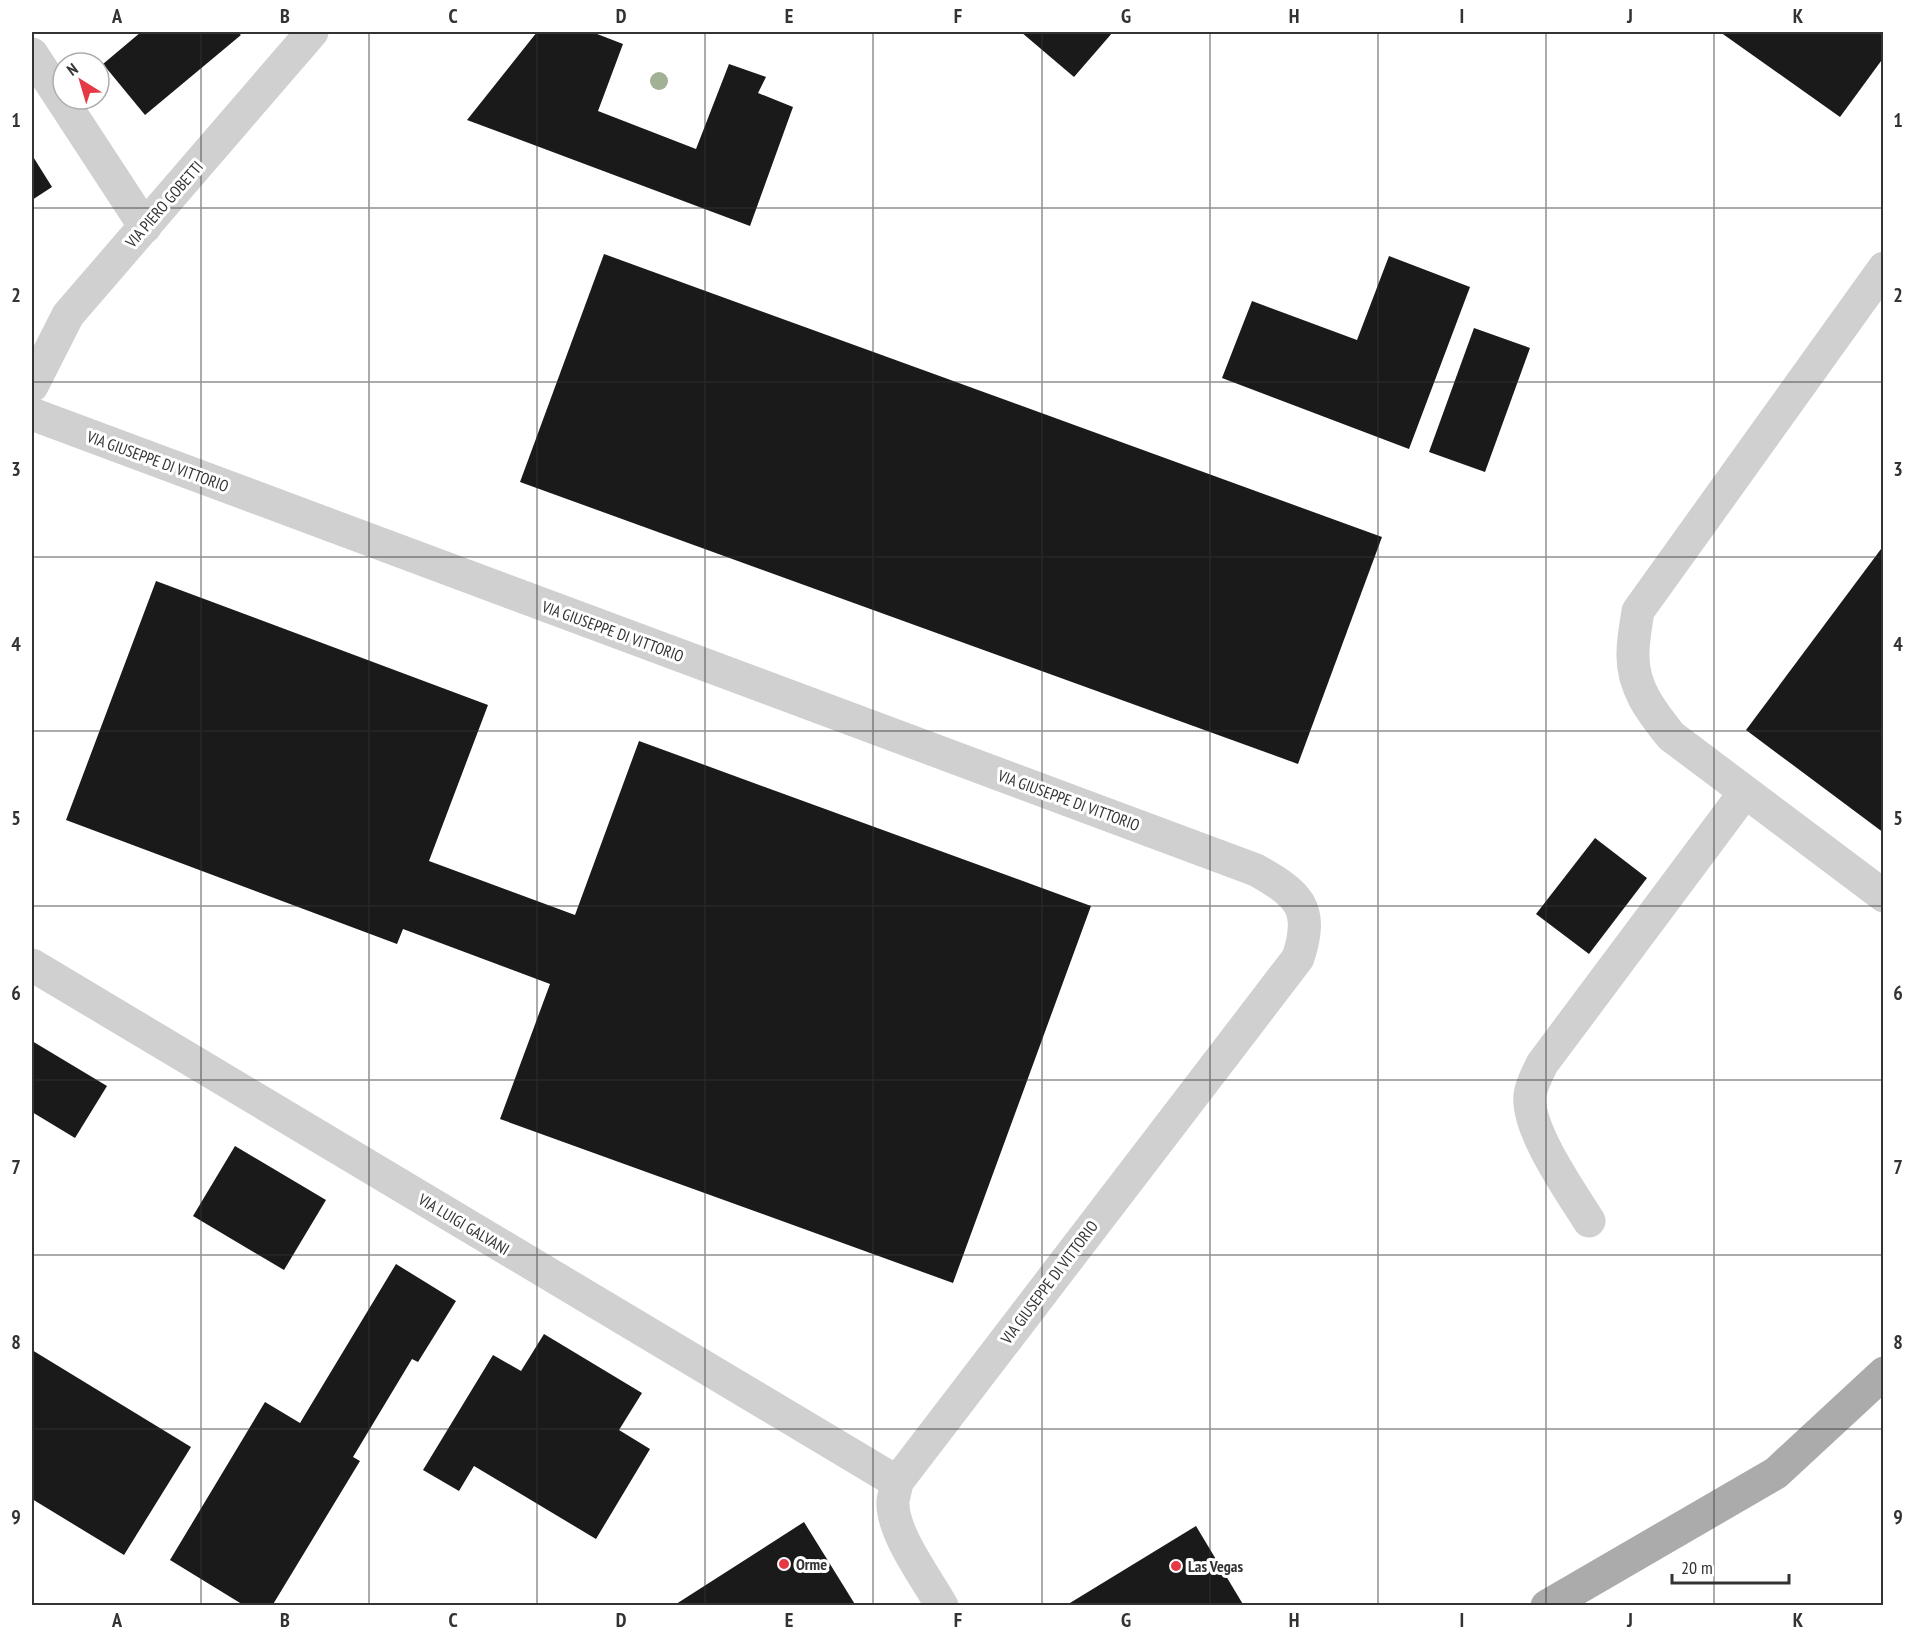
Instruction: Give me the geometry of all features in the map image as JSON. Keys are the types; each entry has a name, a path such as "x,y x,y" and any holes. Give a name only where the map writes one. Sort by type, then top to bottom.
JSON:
{"main road":[{"path":"1546,1605 1776,1473 1884,1373"}],"street":[{"name":"VIA PIERO GOBETTI","path":"32,386 68,315 312,32"},
{"path":"32,54 145,226"},
{"path":"1884,268 1638,611 1633,653 1637,684 1652,713 1671,736 1884,896"},
{"name":"VIA GIUSEPPE DI VITTORIO","path":"32,414 1256,870 1281,884 1297,900 1304,917 1305,936 1298,958 897,1482"},
{"path":"1589,1221 1544,1148 1533,1119 1530,1095 1542,1064 1745,792"},
{"name":"VIA LUIGI GALVANI","path":"32,965 897,1482"},
{"path":"897,1482 893,1502 897,1523 907,1546 942,1605"}],"building":[{"path":"141,32 237,32 241,35 145,115 111,74 111,57"},
{"path":"537,32 592,32 623,44 598,111 696,149 729,64 766,77 758,93 793,107 750,226 467,120"},
{"path":"1021,32 1113,32 1074,77"},
{"path":"1720,32 1884,32 1884,57 1840,117"},
{"path":"32,155 52,187 32,200"},
{"path":"604,254 1382,537 1298,764 520,482"},
{"path":"1389,256 1470,287 1409,449 1222,378 1252,301 1357,340"},
{"path":"1474,328 1530,348 1485,472 1429,452"},
{"path":"1884,545 1884,833 1746,730"},
{"path":"156,581 488,705 429,861 575,915 639,741 1091,906 953,1283 500,1119 550,984 403,929 397,944 66,820"},
{"path":"1595,838 1647,878 1589,954 1536,914"},
{"path":"32,1041 107,1086 75,1138 32,1112"},
{"path":"235,1146 326,1200 284,1270 193,1216"},
{"path":"396,1264 456,1301 418,1362 412,1359 353,1457 360,1461 272,1606 245,1606 170,1560 265,1402 300,1423"},
{"path":"544,1334 642,1393 619,1430 650,1449 596,1539 474,1466 459,1491 423,1470 493,1355 521,1371"},
{"path":"32,1350 191,1447 124,1555 32,1499"},
{"name":"Orme","path":"804,1522 856,1606 673,1606"},
{"name":"Las Vegas","path":"1196,1526 1244,1606 1065,1606"}],"place":[{"name":"Orme","path":"784,1564"},
{"name":"Las Vegas","path":"1176,1566"}]}
